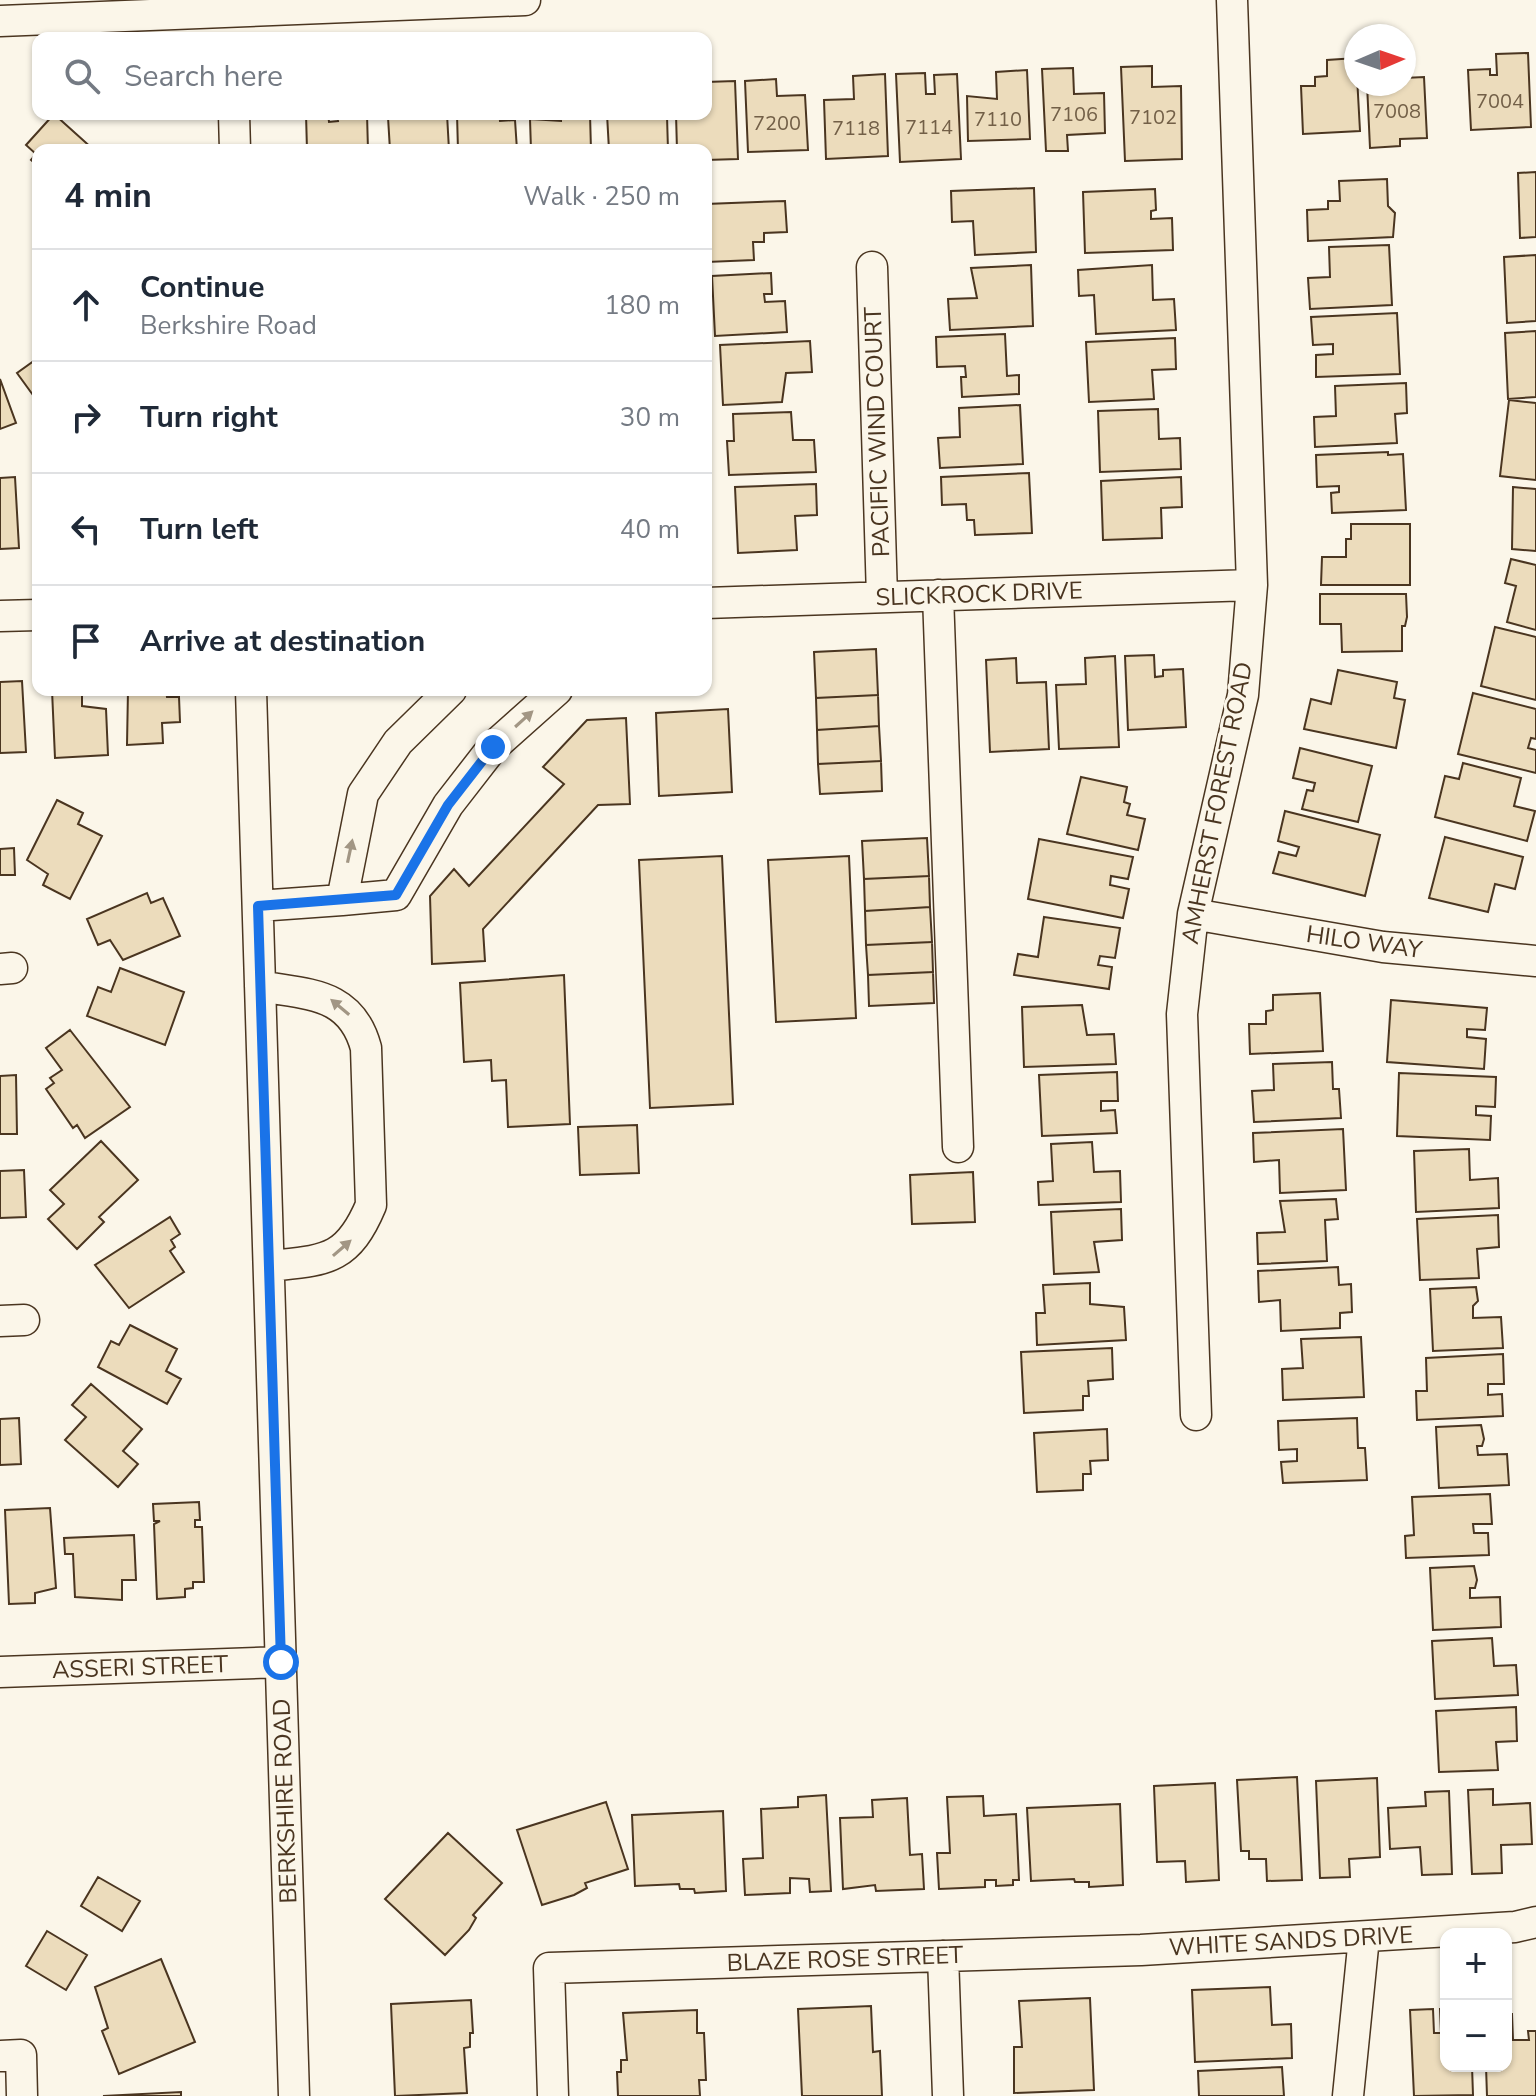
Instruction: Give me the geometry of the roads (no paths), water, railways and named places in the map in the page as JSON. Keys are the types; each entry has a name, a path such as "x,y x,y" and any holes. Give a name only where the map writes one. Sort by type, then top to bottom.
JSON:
{"street":[{"path":"0,21 231,17 525,0"},
{"name":"AMHERST FOREST ROAD","path":"1196,1415 1182,1014 1193,914 1243,695 1252,585 1232,0"},
{"path":"234,120 235,144"},
{"name":"PACIFIC WIND COURT","path":"872,267 882,597"},
{"name":"SLICKROCK DRIVE","path":"712,603 1252,585"},
{"path":"938,595 958,1147"},
{"path":"0,616 32,615"},
{"name":"BERKSHIRE ROAD","path":"251,696 294,2096"},
{"path":"342,900 363,794 398,742 445,696"},
{"path":"258,906 396,895 448,805 493,747 550,696"},
{"name":"HILO WAY","path":"1193,914 1383,947 1536,961"},
{"path":"260,986 333,999 358,1025 366,1048 367,1063 371,1205 362,1227 339,1254 325,1260 269,1266"},
{"name":"ASSERI STREET","path":"0,1672 281,1662"},
{"name":"WHITE SANDS DRIVE","path":"1141,1950 1515,1927 1536,1922"},
{"path":"1348,2096 1364,1937"},
{"name":"BLAZE ROSE STREET","path":"553,2096 549,1968 1141,1950"},
{"path":"943,1956 948,2096"},
{"path":"10,2056 22,2096"}]}
